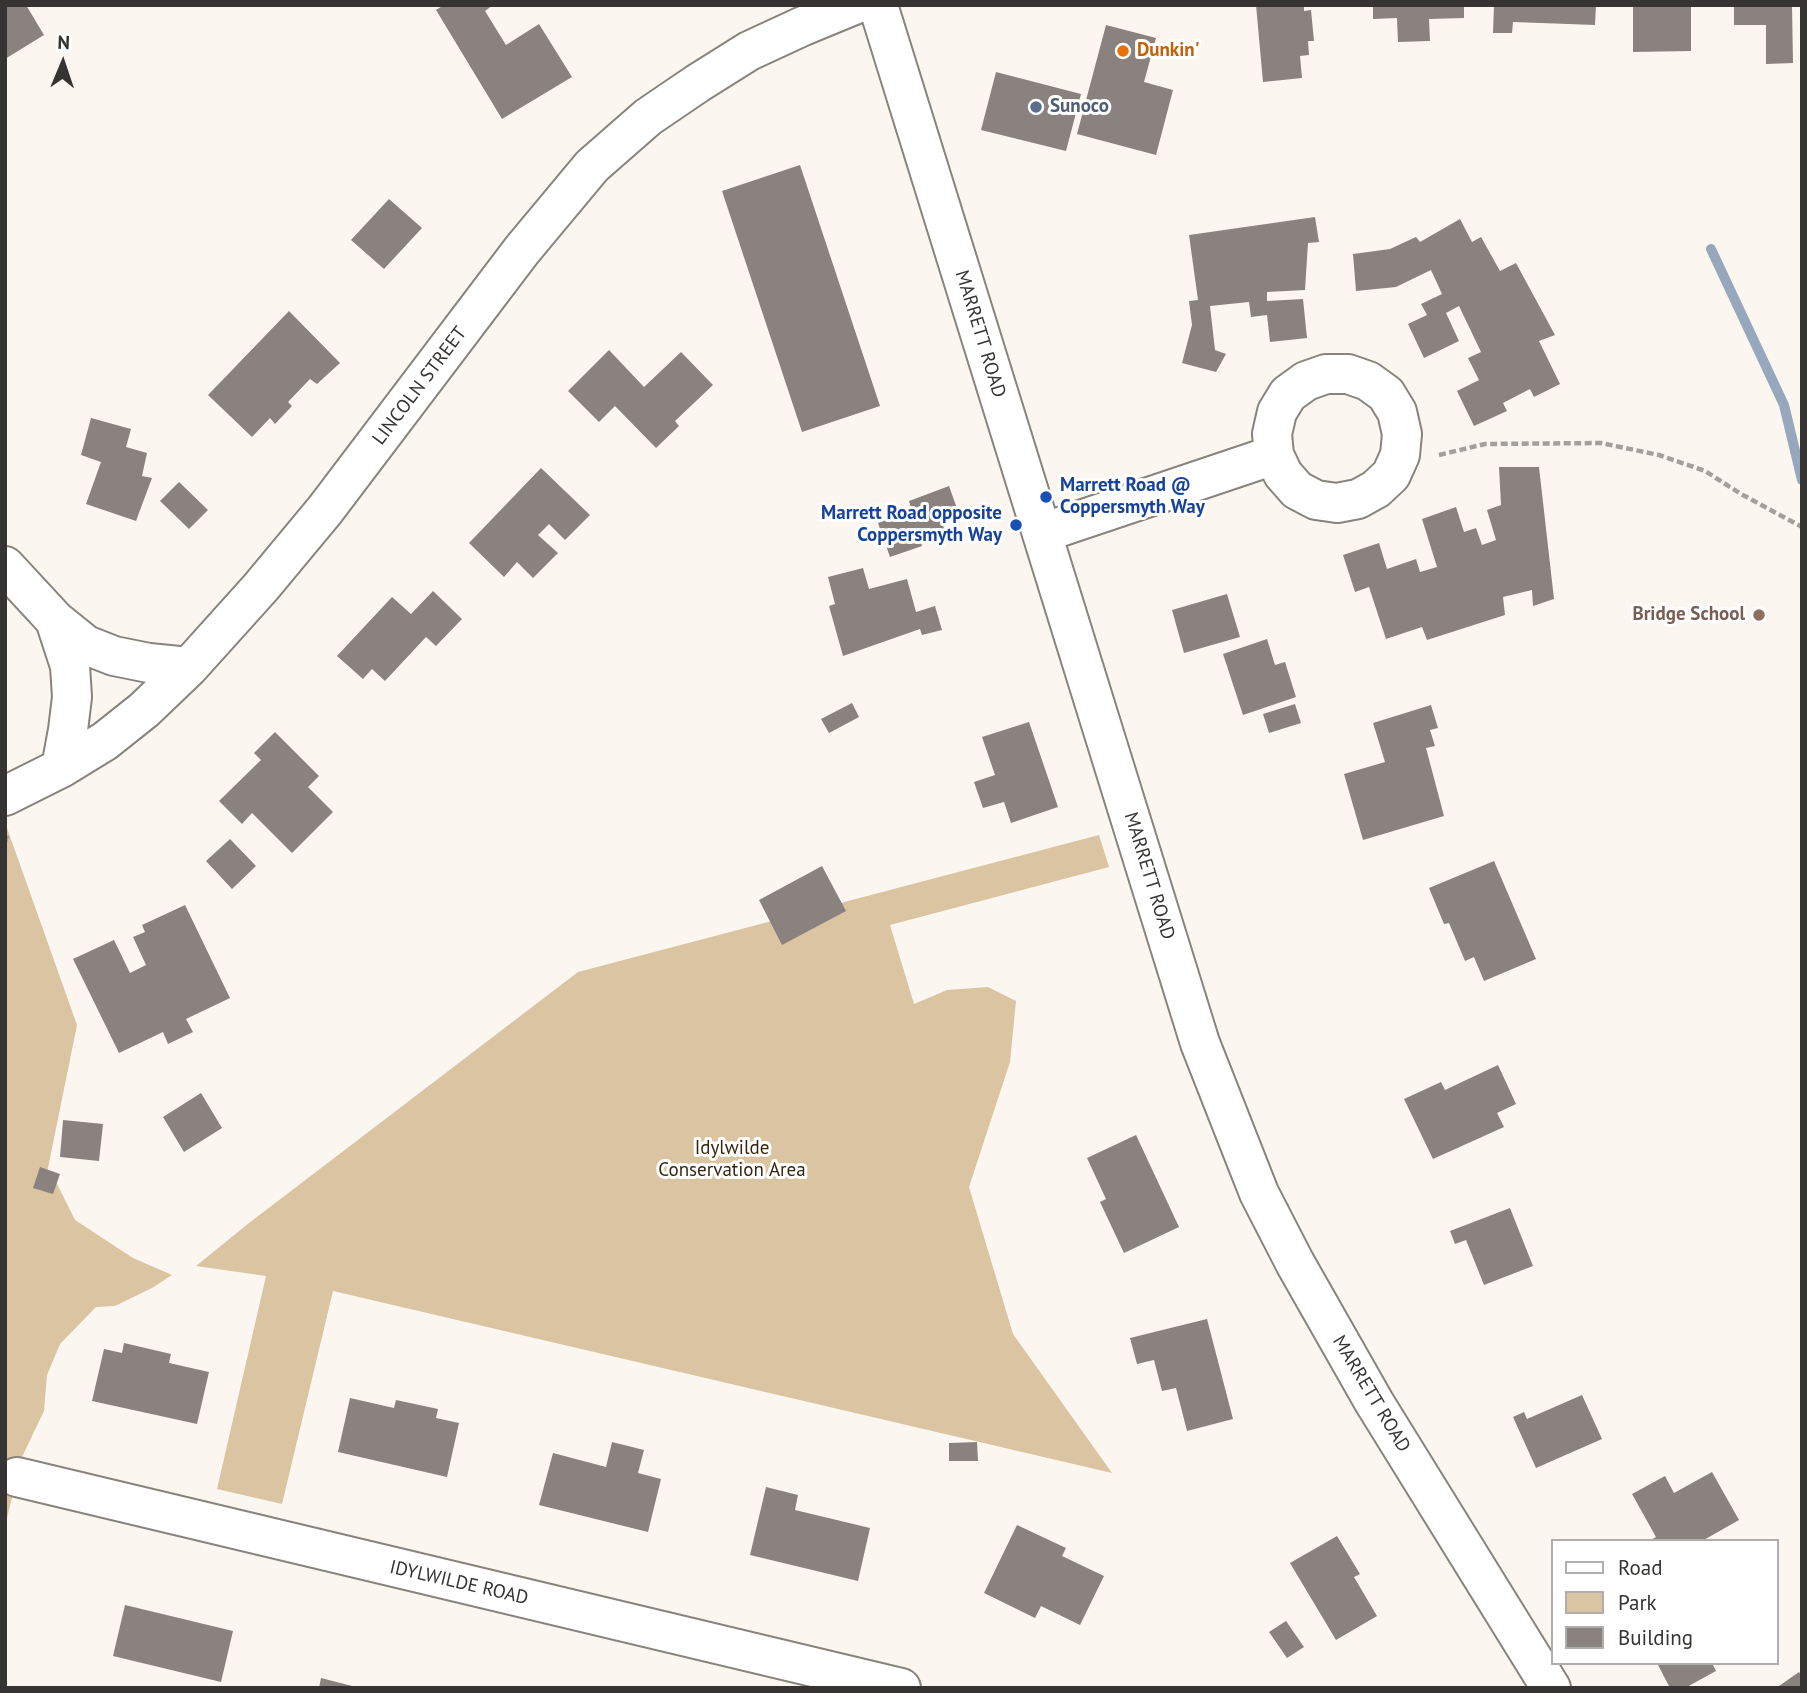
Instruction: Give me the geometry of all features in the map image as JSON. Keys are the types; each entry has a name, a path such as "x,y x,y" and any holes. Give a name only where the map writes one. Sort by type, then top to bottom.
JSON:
{"street":[{"name":"LINCOLN STREET","path":"5,796 61,768 105,741 144,710 189,667 325,510 523,250 592,166 648,117 708,76 749,51 854,5"},
{"name":"MARRETT ROAD","path":"878,5 1200,1043 1259,1193 1295,1263 1374,1402 1551,1688"},
{"path":"1326,374 1348,374 1368,381 1385,394 1397,412 1402,434 1400,455 1391,475 1376,489 1358,499 1337,503 1316,500 1297,490 1283,474 1274,455 1272,434 1277,412 1288,394 1306,381 1326,374"},
{"path":"1042,533 1274,455"},
{"path":"5,566 55,620 86,645 114,656 189,667"},
{"path":"55,620 70,666 72,698 61,768"},
{"name":"IDYLWILDE ROAD","path":"17,1477 901,1688"}],"path":[{"path":"1400,455 1431,457 1485,444 1601,443 1659,455 1705,471 1802,527"}],"green space":[{"path":"5,828 77,1025 47,1173 52,1174 75,1220 133,1258 172,1275 115,1306 96,1307 60,1344 47,1375 44,1411 22,1457 5,1526"},
{"name":"Idylwilde Conservation Area","path":"1099,835 1109,867 890,925 914,1004 947,990 988,987 1016,1001 1010,1062 969,1187 1013,1334 1112,1473 333,1291 282,1504 217,1489 266,1276 196,1266 578,972"}],"building":[{"path":"5,5 26,5 44,35 5,59"},
{"path":"444,5 493,5 485,11 506,45 539,24 572,77 502,119 436,10"},
{"path":"1256,5 1304,5 1304,11 1311,10 1314,41 1308,41 1309,55 1300,56 1302,78 1263,82"},
{"path":"1373,5 1464,5 1464,18 1429,19 1430,41 1398,42 1397,18 1373,19"},
{"path":"1494,5 1596,5 1595,25 1513,22 1512,33 1493,33"},
{"path":"1633,5 1691,5 1691,51 1633,52"},
{"path":"1734,5 1792,5 1793,63 1766,64 1766,25 1734,25"},
{"path":"1106,25 1156,38 1144,82 1173,90 1156,155 1077,134"},
{"path":"996,72 1081,94 1066,151 981,130"},
{"path":"800,165 880,406 802,432 722,191"},
{"path":"389,199 422,228 384,269 351,240"},
{"path":"1315,217 1319,242 1308,243 1305,290 1267,292 1267,301 1303,299 1307,338 1270,342 1267,315 1251,317 1249,302 1210,306 1215,350 1226,354 1216,372 1182,363 1192,325 1189,301 1198,300 1189,235"},
{"path":"1460,219 1472,242 1481,237 1500,271 1516,263 1555,335 1539,341 1560,384 1534,397 1530,389 1503,403 1507,411 1474,426 1457,391 1479,380 1468,358 1481,352 1459,306 1446,313 1459,341 1424,358 1408,324 1427,315 1421,304 1442,294 1431,270 1396,287 1356,291 1353,254 1390,249 1416,237 1420,242"},
{"path":"289,311 340,363 317,384 310,379 288,402 292,406 275,424 270,418 252,437 208,395"},
{"path":"609,350 644,387 681,352 713,385 675,421 679,426 656,448 615,406 599,422 568,391"},
{"path":"91,418 131,429 126,447 147,453 142,476 152,478 136,521 86,504 101,462 81,455"},
{"path":"1499,467 1539,467 1554,599 1533,606 1532,590 1503,597 1505,615 1427,640 1422,627 1386,639 1369,587 1355,592 1343,555 1379,543 1387,569 1416,559 1420,572 1437,567 1422,519 1456,507 1464,532 1476,528 1482,545 1496,540 1487,510 1501,505"},
{"path":"541,468 590,515 565,540 549,524 538,535 558,553 533,578 517,562 504,577 469,543"},
{"path":"179,482 208,510 189,529 160,501"},
{"path":"949,486 959,514 941,520 945,531 920,540 922,546 890,557 878,523 912,511 909,501"},
{"path":"863,568 869,589 907,579 916,612 935,606 942,630 922,635 920,629 843,656 829,606 835,604 828,577"},
{"path":"433,591 462,619 436,646 426,637 385,681 372,669 363,679 337,656 392,597 411,614"},
{"path":"1227,594 1240,637 1184,653 1172,610"},
{"path":"1267,639 1275,665 1285,662 1296,697 1243,715 1223,654"},
{"path":"852,703 859,717 829,733 821,719"},
{"path":"1295,704 1301,723 1269,733 1263,714"},
{"path":"1431,705 1438,728 1430,730 1435,746 1426,748 1444,816 1363,840 1344,774 1385,762 1373,723"},
{"path":"1029,722 1058,807 1011,823 1004,802 983,808 974,782 995,775 982,737"},
{"path":"275,732 319,776 308,787 333,812 292,853 252,813 242,824 219,801 261,760 254,753"},
{"path":"230,839 256,866 232,889 206,861"},
{"path":"1494,861 1536,959 1484,981 1474,957 1465,961 1449,923 1444,924 1429,888"},
{"path":"822,866 846,911 782,945 759,900"},
{"path":"185,905 230,998 186,1019 193,1032 168,1044 163,1032 119,1053 73,959 114,940 130,973 146,965 133,937 145,932 142,925"},
{"path":"1498,1065 1516,1104 1497,1113 1504,1127 1433,1159 1404,1099 1441,1082 1445,1090"},
{"path":"201,1093 222,1128 184,1152 163,1117"},
{"path":"63,1120 103,1124 99,1161 60,1157"},
{"path":"1136,1135 1179,1227 1124,1253 1100,1202 1106,1199 1087,1158"},
{"path":"40,1167 60,1174 53,1194 33,1188"},
{"path":"1510,1208 1533,1266 1484,1285 1466,1240 1455,1244 1450,1231"},
{"path":"1207,1319 1233,1419 1187,1431 1176,1388 1162,1391 1154,1360 1137,1364 1130,1338"},
{"path":"124,1343 171,1354 169,1363 209,1372 197,1424 92,1401 104,1349 122,1353"},
{"path":"1582,1395 1602,1439 1536,1468 1513,1417 1524,1412 1527,1419"},
{"path":"350,1398 394,1408 396,1400 438,1409 436,1418 459,1423 447,1477 338,1452"},
{"path":"612,1442 644,1450 638,1473 661,1479 648,1532 539,1505 553,1453 606,1467"},
{"path":"977,1442 978,1461 949,1461 949,1443"},
{"path":"1712,1472 1739,1520 1706,1539 1652,1539 1656,1537 1632,1494 1665,1476 1674,1493"},
{"path":"766,1487 798,1495 795,1510 870,1528 858,1581 750,1555"},
{"path":"1017,1525 1066,1548 1062,1556 1104,1576 1080,1625 1041,1606 1035,1618 984,1593"},
{"path":"1337,1536 1360,1574 1354,1577 1377,1616 1336,1640 1290,1563"},
{"path":"125,1605 233,1631 221,1682 113,1656"},
{"path":"1286,1621 1304,1647 1287,1658 1269,1632"},
{"path":"1658,1665 1713,1665 1716,1671 1685,1688 1670,1688"},
{"path":"1799,1672 1802,1676 1802,1688 1776,1688"},
{"path":"321,1678 356,1687 356,1688 319,1688"}],"waterway":[{"path":"1711,249 1784,405 1802,480"}],"place":[{"name":"Dunkin'","path":"1123,51"},
{"name":"Sunoco","path":"1036,107"},
{"name":"Marrett Road @ Coppersmyth Way","path":"1046,497"},
{"name":"Marrett Road opposite Coppersmyth Way","path":"1016,525"},
{"name":"Bridge School","path":"1759,615"}]}
